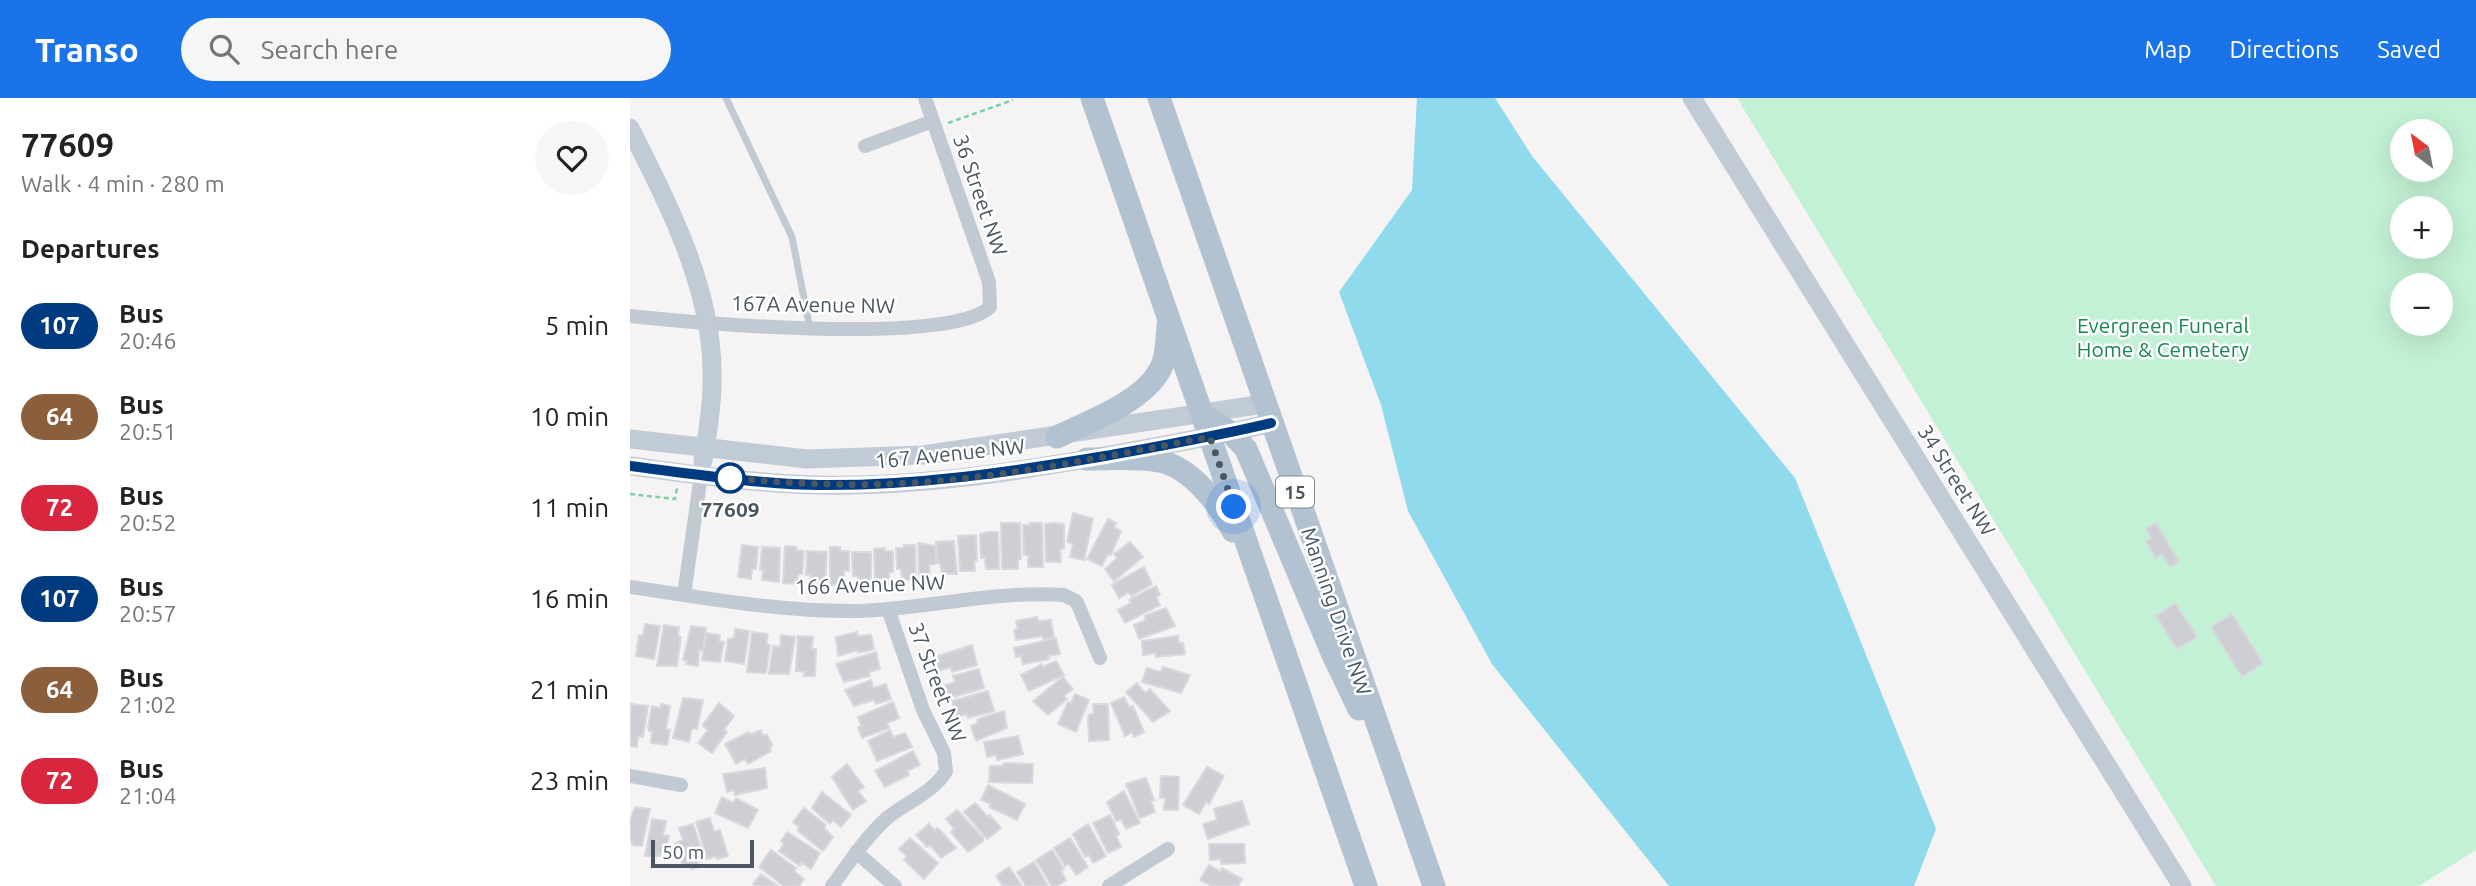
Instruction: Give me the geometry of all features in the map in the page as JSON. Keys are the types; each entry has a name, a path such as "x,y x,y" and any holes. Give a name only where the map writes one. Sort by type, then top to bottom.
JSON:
{"main road":[{"path":"1092,98 1203,414 1221,435 1246,449 1254,464 1349,690 1394,776"},
{"name":"Manning Drive NW","path":"1159,98 1434,886"},
{"name":"34 Street NW","path":"1692,98 2182,886"},
{"path":"630,128 691,265 706,323 712,368 703,463"},
{"path":"1057,437 1122,405 1148,387 1163,364 1169,318"},
{"name":"167 Avenue NW","path":"630,466 945,453 1203,414 1268,414"},
{"name":"167 Avenue NW","path":"630,439 703,463 786,484 901,483 979,476 1221,435 1268,414"},
{"path":"1221,435 1258,576 1366,886"},
{"path":"1087,459 1159,461 1172,465 1200,486 1226,517 1258,576"}],"street":[{"name":"36 Street NW","path":"925,98 989,282 990,307"},
{"path":"864,146 934,124"},
{"name":"167A Avenue NW","path":"630,316 810,329 921,326 974,318 990,307"},
{"path":"684,595 703,463"},
{"name":"166 Avenue NW","path":"630,587 784,608 888,609 1055,594 1076,601 1100,658"},
{"name":"37 Street NW","path":"856,852 887,819 936,783 946,771 943,753 923,710 888,609"},
{"path":"630,776 681,785"},
{"path":"1109,886 1168,849"},
{"path":"832,886 856,852 895,886"}],"lane":[{"path":"726,98 792,237 810,329"}],"path":[{"path":"934,124 1013,100"},
{"path":"630,494 674,499"}],"green space":[{"name":"Evergreen Funeral Home & Cemetery","path":"1737,98 2476,98 2476,850 2419,886 2216,886"}],"water":[{"path":"1417,98 1495,98 1532,156 1795,478 1936,829 1914,886 1669,886 1492,664 1408,511 1381,405 1339,292 1412,190"}],"building":[{"path":"1073,513 1093,519 1084,560 1070,557 1073,544 1067,542"},
{"path":"1108,519 1116,523 1114,527 1121,531 1111,555 1108,554 1102,566 1087,559"},
{"path":"1001,523 1020,523 1021,559 1018,559 1018,569 1002,569"},
{"path":"1042,523 1043,567 1028,567 1028,555 1024,555 1023,525"},
{"path":"2156,523 2179,562 2170,567 2162,554 2155,558 2146,541 2151,538 2146,529"},
{"path":"1045,524 1064,524 1061,562 1046,562"},
{"path":"998,532 999,569 986,569 985,558 981,558 980,534"},
{"path":"976,535 975,571 960,571 958,536"},
{"path":"954,541 957,574 942,574 936,542"},
{"path":"1130,542 1143,557 1114,581 1105,569 1117,558 1114,554"},
{"path":"918,543 936,546 936,564 929,565 930,576 919,576"},
{"path":"742,545 758,547 756,569 752,569 751,579 738,577"},
{"path":"904,545 915,545 916,580 902,580 901,569 897,569 896,548 904,548"},
{"path":"785,546 804,551 802,574 798,574 798,584 783,583"},
{"path":"762,547 780,548 779,582 762,580"},
{"path":"830,547 849,551 849,571 844,571 844,585 830,585"},
{"path":"885,548 885,551 893,551 893,572 889,572 890,585 875,585 874,549"},
{"path":"807,551 827,552 825,585 810,584 810,575 806,575"},
{"path":"852,552 871,552 871,586 858,586 858,576 853,576"},
{"path":"1144,567 1152,584 1131,596 1129,592 1119,598 1112,585"},
{"path":"1156,586 1160,595 1156,597 1160,605 1125,623 1118,610 1131,603 1129,600 1132,598"},
{"path":"2175,603 2197,637 2177,649 2156,616"},
{"path":"1166,608 1175,626 1139,639 1134,625 1146,620 1145,616"},
{"path":"2232,614 2263,663 2242,677 2211,627"},
{"path":"1037,617 1038,621 1051,620 1054,638 1043,639 1042,636 1016,640 1016,621"},
{"path":"645,624 660,626 654,659 636,656 639,635 643,636"},
{"path":"664,625 679,627 678,636 681,637 677,666 657,666"},
{"path":"691,626 706,628 703,651 699,650 698,666 686,664 687,660 683,660"},
{"path":"735,629 749,631 744,664 725,661 728,639 734,638"},
{"path":"752,632 768,634 766,644 770,645 766,673 747,672"},
{"path":"857,632 858,636 871,635 874,649 838,656 836,637"},
{"path":"706,633 720,635 719,641 724,642 720,662 702,660"},
{"path":"781,635 795,637 789,674 769,674 773,646 780,647"},
{"path":"798,636 813,637 812,649 816,649 815,676 804,676 805,672 796,671"},
{"path":"1178,636 1179,643 1183,643 1185,654 1156,657 1156,653 1143,655 1142,641"},
{"path":"1056,638 1060,654 1023,664 1021,656 1016,657 1014,648"},
{"path":"972,645 977,665 952,672 951,667 939,671 935,657"},
{"path":"876,652 880,669 869,672 870,676 844,682 836,664"},
{"path":"1056,661 1064,675 1029,691 1021,675 1042,664 1043,667"},
{"path":"1163,667 1190,675 1181,693 1142,682 1147,668 1161,672"},
{"path":"979,669 984,688 949,698 945,685 955,682 953,676"},
{"path":"1063,677 1073,689 1064,696 1067,699 1048,715 1033,701"},
{"path":"871,680 873,688 886,684 891,699 876,704 874,700 854,706 845,690"},
{"path":"1137,683 1145,693 1150,689 1170,711 1153,722 1126,692"},
{"path":"988,691 994,711 968,718 967,714 957,717 952,701"},
{"path":"1075,694 1089,700 1076,732 1058,724 1068,702 1071,703"},
{"path":"1124,697 1129,707 1133,706 1144,732 1134,737 1132,732 1125,736 1111,703"},
{"path":"683,698 703,700 697,729 692,728 689,742 673,738"},
{"path":"893,702 899,718 887,723 889,728 862,738 858,717"},
{"path":"719,703 734,716 724,730 727,732 712,753 698,743 708,730 703,726 704,723"},
{"path":"631,704 648,706 643,737 638,736 637,747 630,746"},
{"path":"661,704 670,706 666,729 670,730 667,745 651,743 652,731 649,731 648,727 652,706 660,708"},
{"path":"1093,704 1108,704 1109,740 1089,741 1088,717 1094,714"},
{"path":"1004,711 1007,728 976,741 971,726 981,718"},
{"path":"761,730 763,736 767,734 772,745 771,751 748,764 745,759 736,764 725,744 749,732 750,735"},
{"path":"890,730 893,737 905,733 912,747 877,761 868,741"},
{"path":"1018,736 1023,754 997,760 996,755 987,757 984,742"},
{"path":"913,751 920,765 907,771 909,775 885,787 875,771"},
{"path":"1004,763 1033,764 1032,783 989,782 990,766 1003,766"},
{"path":"847,764 864,787 858,791 866,801 853,810 832,777"},
{"path":"1207,767 1224,776 1209,804 1206,802 1199,814 1183,805"},
{"path":"765,768 767,788 735,795 734,790 727,792 723,774"},
{"path":"1161,776 1179,777 1178,810 1164,810 1165,798 1160,798"},
{"path":"1146,778 1154,800 1151,801 1155,812 1140,818 1126,784"},
{"path":"988,785 1025,804 1017,820 989,807 991,804 981,800"},
{"path":"1124,791 1140,823 1126,829 1121,819 1116,821 1107,802"},
{"path":"822,792 851,815 841,827 833,820 830,824 812,808"},
{"path":"722,797 733,803 736,798 758,810 748,828 715,813"},
{"path":"1242,801 1249,824 1208,839 1203,824 1217,820 1214,809"},
{"path":"975,803 1001,828 987,839 964,812"},
{"path":"635,807 650,809 642,846 632,845 630,841 630,821"},
{"path":"804,808 826,825 824,828 833,837 823,851 797,830 799,827 793,822"},
{"path":"957,810 983,838 983,841 968,852 951,832 954,829 946,819"},
{"path":"1110,815 1119,834 1116,836 1121,847 1108,853 1093,823"},
{"path":"710,818 714,832 720,830 728,856 707,859 696,822"},
{"path":"652,819 666,821 663,835 669,836 665,856 645,856"},
{"path":"693,824 705,860 697,862 699,867 691,869 689,864 683,866 675,843 683,840 679,828"},
{"path":"929,824 935,831 937,828 941,831 956,848 941,858 930,845 927,847 916,835"},
{"path":"1088,824 1106,856 1093,863 1089,855 1085,857 1073,834"},
{"path":"787,832 820,853 811,869 802,863 800,866 779,851"},
{"path":"910,838 938,863 924,879 904,860 907,856 899,849"},
{"path":"1070,838 1088,867 1076,875 1069,864 1065,866 1054,848"},
{"path":"1209,844 1244,844 1245,863 1221,864 1221,859 1210,860"},
{"path":"771,850 796,868 794,871 804,879 799,886 784,886 759,867"},
{"path":"1052,850 1064,869 1061,871 1066,880 1057,886 1052,886 1036,860"},
{"path":"1034,862 1048,886 1026,886 1017,872"},
{"path":"1209,865 1221,872 1222,868 1242,879 1238,886 1212,886 1200,880"},
{"path":"1009,867 1022,886 1003,886 996,876"},
{"path":"761,874 778,886 753,884"}],"bus line":[{"name":"107","path":"630,466 786,484 924,482 1087,459 1231,433 1271,423"}],"place":[{"name":"77609","path":"730,478"}],"route":[{"path":"730,478 722,477 821,485 924,482 979,476 1210,437 1234,507"}]}
